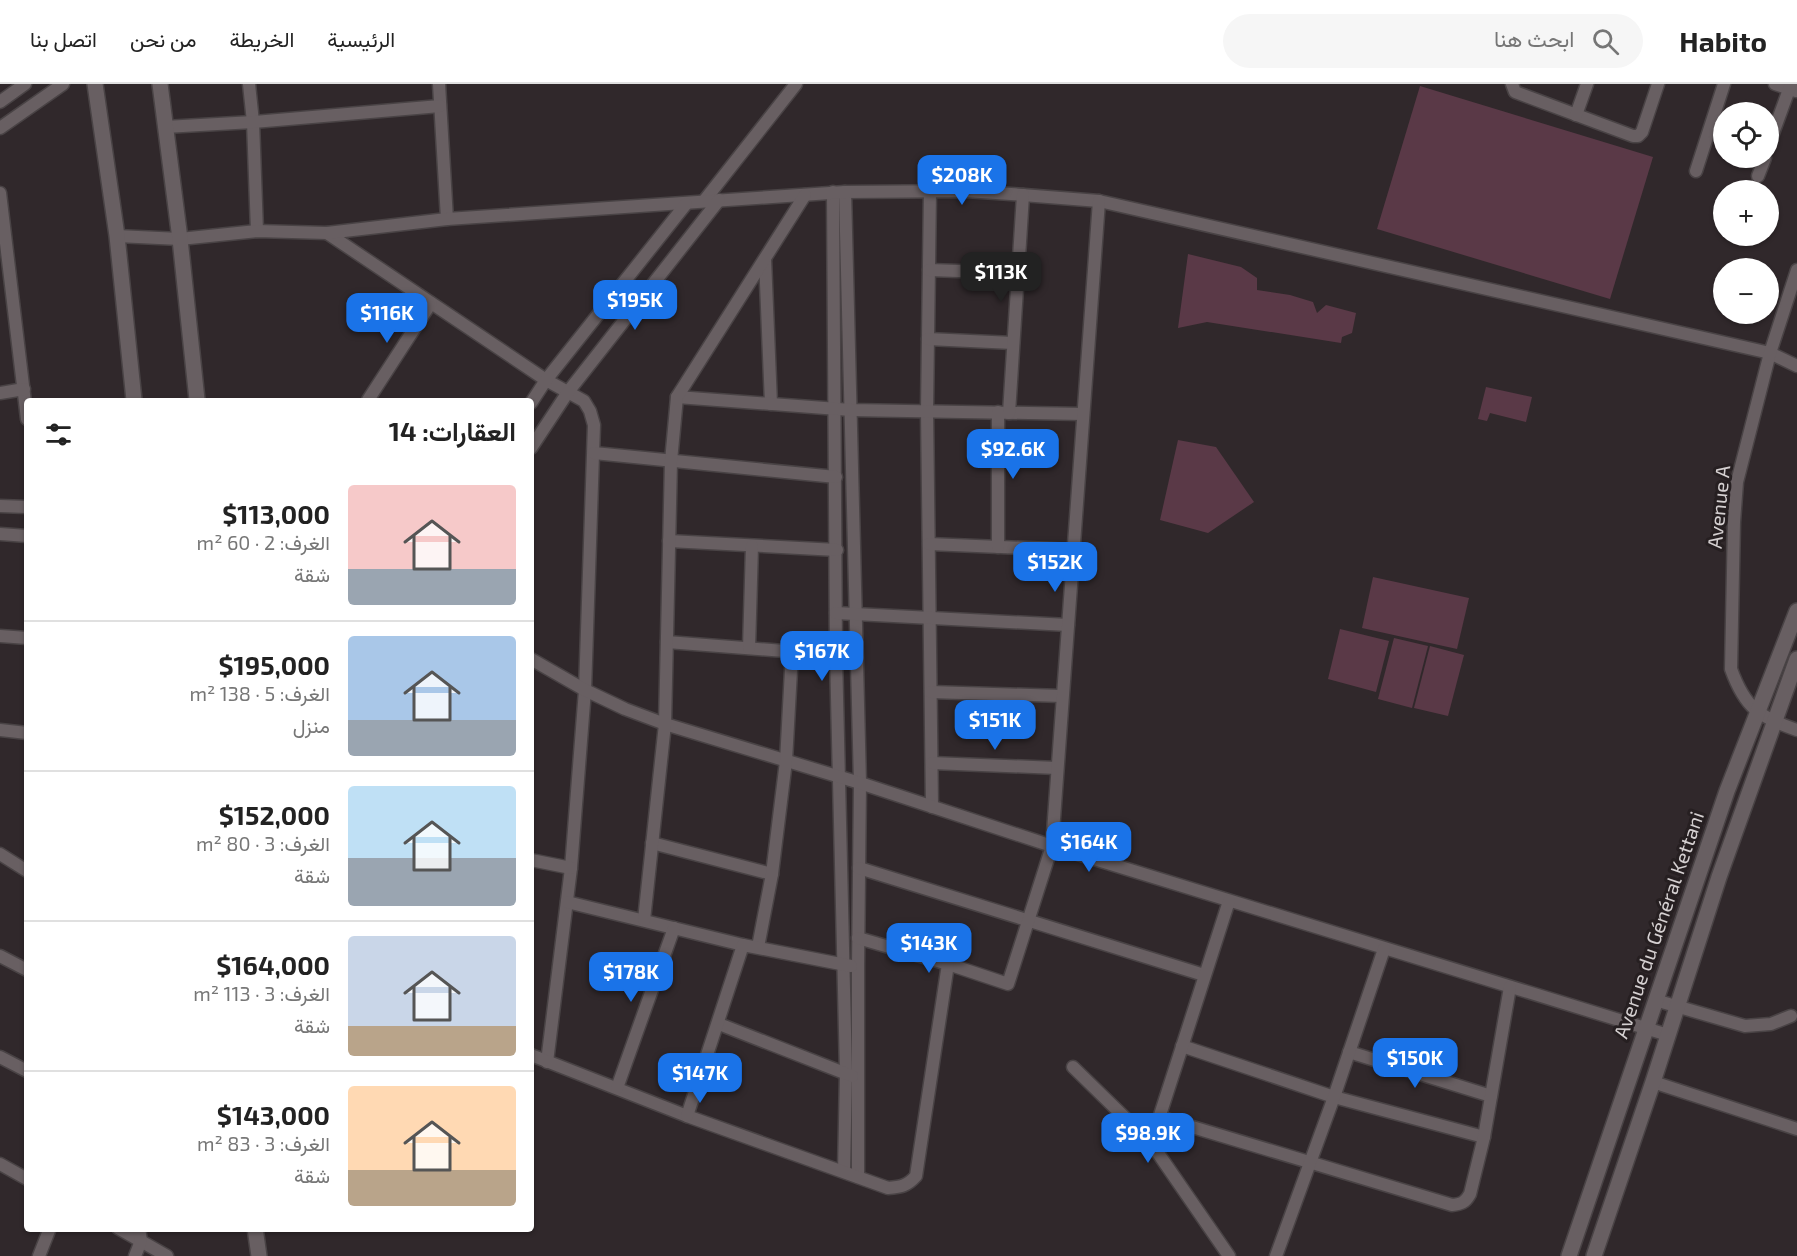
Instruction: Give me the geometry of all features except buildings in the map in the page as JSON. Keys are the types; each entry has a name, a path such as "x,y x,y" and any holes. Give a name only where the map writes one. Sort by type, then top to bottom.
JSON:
{"street":[{"path":"0,102 25,84"},
{"path":"0,128 63,84"},
{"path":"96,84 117,236 134,398"},
{"path":"160,84 180,239 197,398"},
{"path":"249,84 253,122 257,231"},
{"path":"439,84 447,219"},
{"path":"704,201 796,84"},
{"path":"1512,84 1515,92 1633,136 1638,136 1642,132 1658,84"},
{"path":"1576,115 1587,84"},
{"path":"1696,171 1724,84"},
{"path":"1774,84 1792,88 1779,120"},
{"path":"165,127 440,106"},
{"path":"1758,176 1761,168"},
{"path":"117,236 180,239 257,231 327,233 447,219 839,192 930,191 1023,195 1099,201 1770,353 1797,366"},
{"path":"930,191 927,411 932,807"},
{"path":"839,192 836,656 844,964 858,1177"},
{"path":"839,192 851,410 860,783 858,967 844,1171"},
{"path":"0,193 2,227 25,398"},
{"path":"644,920 665,724 671,461 677,397 805,195"},
{"path":"998,547 1003,412 1013,343 1023,195"},
{"path":"534,443 568,392 719,200"},
{"path":"858,938 1008,984 1029,920 1052,846 1099,201"},
{"path":"534,398 546,380 686,204"},
{"path":"327,233 546,380 584,401 594,425 585,690 571,868 547,1062"},
{"path":"765,259 771,404"},
{"path":"929,270 1018,273"},
{"name":"Avenue A","path":"1756,713 1741,691 1731,669 1737,482 1770,353 1797,270"},
{"path":"369,398 431,303"},
{"path":"928,339 1013,343"},
{"path":"0,393 24,388"},
{"path":"677,397 851,410 1083,414"},
{"path":"594,453 836,477"},
{"path":"0,506 24,507"},
{"path":"0,534 24,536"},
{"path":"669,541 837,550"},
{"path":"929,544 1073,550"},
{"path":"749,648 752,546"},
{"name":"Avenue du Général Kettani","path":"1569,1256 1645,1029 1756,713 1797,611"},
{"path":"836,613 1068,625"},
{"path":"0,636 24,638"},
{"path":"667,642 836,656"},
{"path":"758,947 772,874 786,761 792,652"},
{"name":"Avenue du Général Kettani","path":"1594,1256 1719,878 1797,659"},
{"path":"534,662 585,690 625,709 665,724 860,783 1229,901 1668,1035"},
{"path":"931,692 1062,696"},
{"path":"1756,713 1797,730"},
{"path":"0,730 24,733"},
{"path":"932,763 1057,768"},
{"path":"652,843 772,874"},
{"path":"0,854 24,869"},
{"path":"534,861 571,868"},
{"path":"859,868 1204,975"},
{"path":"1151,1143 1229,901"},
{"path":"567,902 744,945 858,967"},
{"path":"616,1088 674,928"},
{"path":"687,1116 744,945"},
{"path":"1276,1256 1384,949"},
{"path":"0,956 24,968"},
{"path":"534,1056 687,1116 888,1188 902,1187 916,1176 948,964"},
{"path":"1159,1117 1452,1205 1460,1204 1467,1200 1470,1194 1484,1137 1510,987"},
{"path":"1655,1000 1745,1026 1771,1024 1795,1018"},
{"path":"719,1024 852,1076"},
{"path":"1182,1046 1334,1096 1484,1137"},
{"path":"1349,1053 1491,1096"},
{"path":"0,1057 24,1069"},
{"path":"1073,1067 1151,1143 1229,1256"},
{"path":"1653,1082 1797,1129"},
{"path":"0,1164 24,1177"},
{"path":"39,1256 48,1232"},
{"path":"256,1232 260,1256"},
{"path":"135,1256 140,1235 167,1256"}],"shaded area":[{"path":"1420,86 1653,157 1610,299 1377,229"},
{"path":"1188,254 1241,267 1257,278 1257,290 1290,295 1313,302 1317,313 1326,305 1356,313 1352,333 1342,337 1341,343 1207,322 1178,328"},
{"path":"1486,387 1532,397 1526,422 1490,413 1487,421 1478,419"},
{"path":"1178,440 1216,447 1254,502 1208,533 1160,520"},
{"path":"1373,577 1469,598 1457,649 1362,628"},
{"path":"1340,629 1389,641 1376,692 1328,679"},
{"path":"1394,638 1428,646 1412,708 1378,699"},
{"path":"1430,646 1464,655 1448,716 1414,708"}]}
